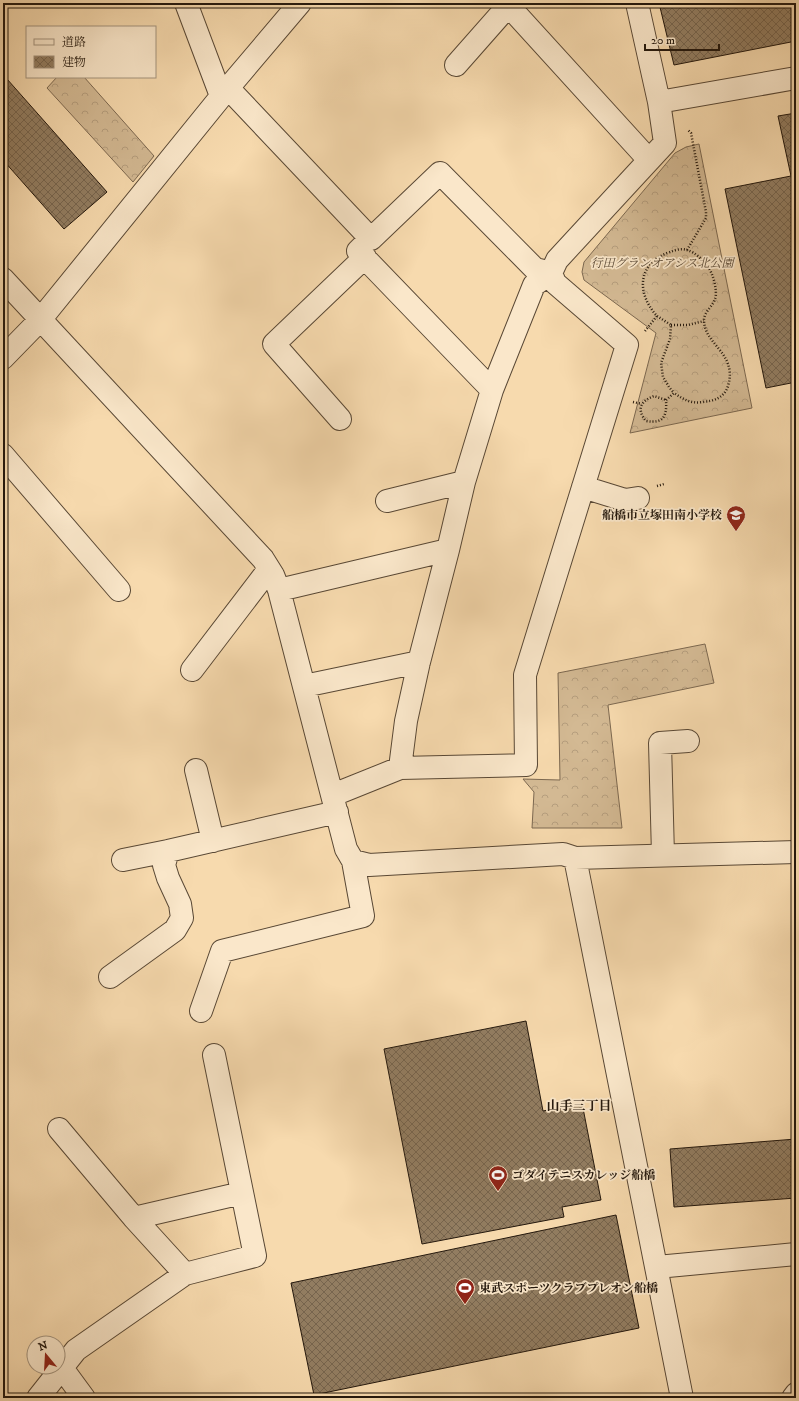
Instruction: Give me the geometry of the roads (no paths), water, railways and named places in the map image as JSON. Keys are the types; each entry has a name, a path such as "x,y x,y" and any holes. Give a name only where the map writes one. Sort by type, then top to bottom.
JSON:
{"street":[{"path":"186,3 224,92 368,248 492,390"},
{"path":"3,358 40,320 224,92 300,3"},
{"path":"400,768 406,721 419,662 464,482 492,390 534,285 551,273 557,260 665,143 659,102 636,3"},
{"path":"456,65 507,4 649,160"},
{"path":"659,102 796,78"},
{"path":"340,419 274,344 440,173 535,269 551,273"},
{"path":"123,860 213,841 335,804 400,768 526,765 525,675 627,345 555,283 551,273"},
{"path":"3,280 263,559 279,590 346,849 354,861 363,916 222,951 201,1011"},
{"path":"3,455 120,590"},
{"path":"387,502 464,482"},
{"path":"583,487 625,500 638,498"},
{"path":"279,590 448,550"},
{"path":"192,670 269,569"},
{"path":"304,686 419,662"},
{"path":"663,855 660,743 688,741"},
{"path":"196,770 213,841"},
{"path":"110,977 175,930 182,918 180,904 168,878 164,865 168,851"},
{"path":"354,861 369,865 564,854 575,858 796,852"},
{"path":"575,858 682,1398"},
{"path":"66,1363 76,1350 185,1274 255,1256 214,1055"},
{"path":"59,1129 134,1218 185,1274"},
{"path":"134,1218 242,1193"},
{"path":"657,1267 796,1254"},
{"path":"66,1373 84,1398"},
{"path":"38,1398 56,1375"},
{"path":"793,1398 796,1394"}],"place":[{"name":"船橋市立塚田南小学校","path":"736,532"},
{"name":"ゴダイテニスカレッジ船橋","path":"498,1192"},
{"name":"東武スポーツクラブプレオン船橋","path":"465,1305"}],"district":[{"name":"山手三丁目","path":"579,1105"}],"park label":[{"name":"行田グランオアシス北公園","path":"662,263"}]}
